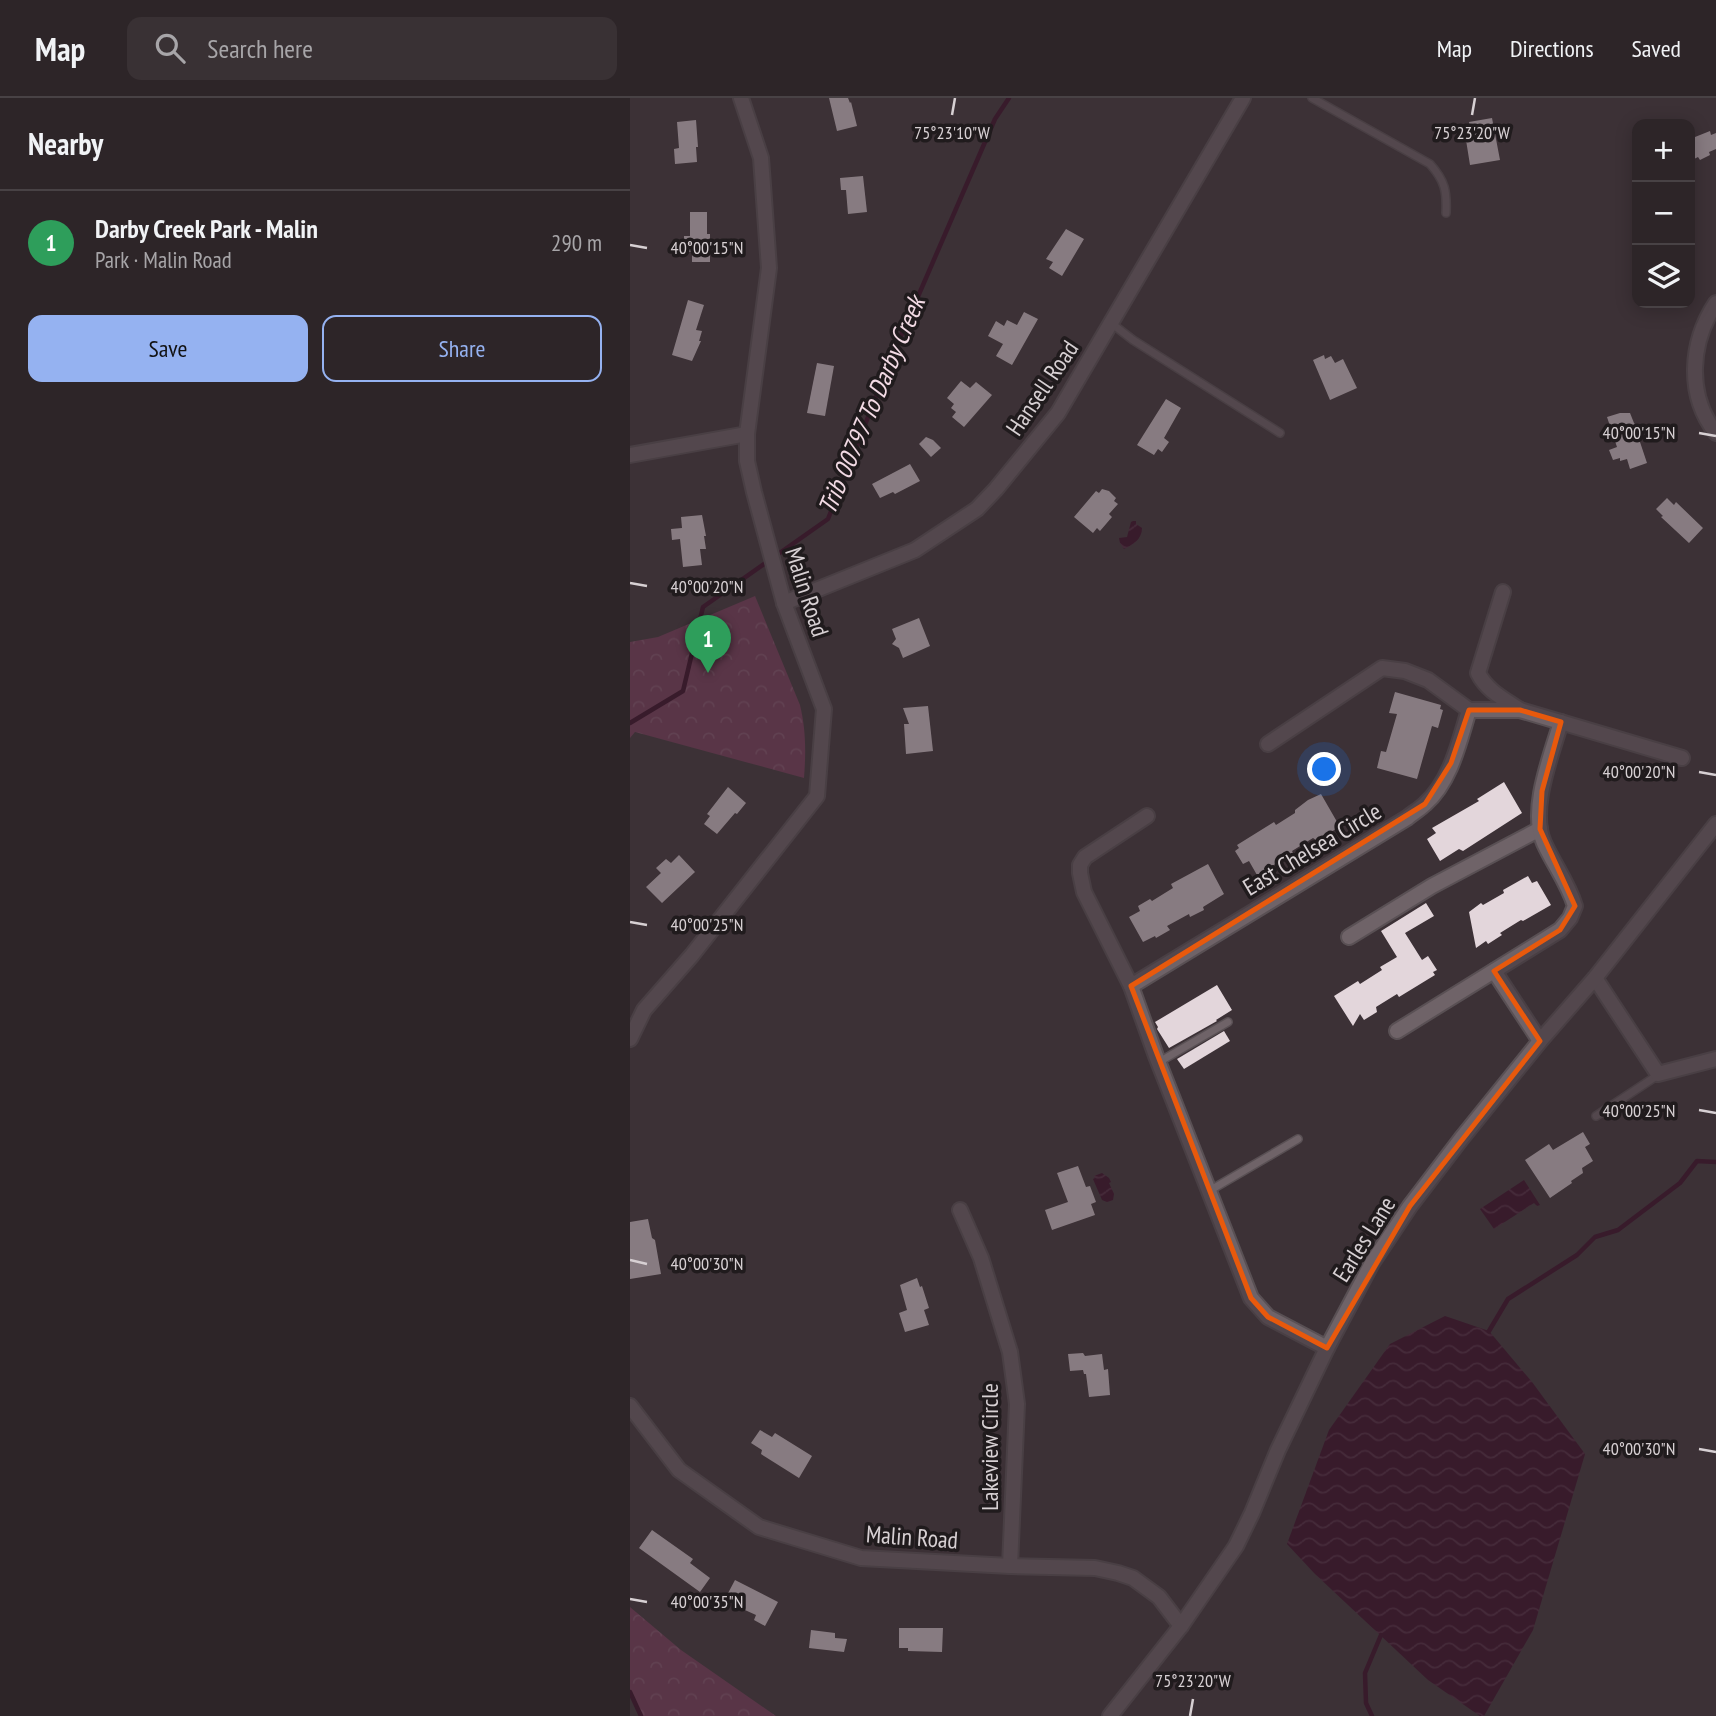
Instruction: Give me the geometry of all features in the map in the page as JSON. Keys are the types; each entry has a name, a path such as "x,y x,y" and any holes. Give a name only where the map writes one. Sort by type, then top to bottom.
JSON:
{"street":[{"name":"Malin Road","path":"630,1039 644,1010 692,955 817,796 824,709 784,603 747,461 747,434 769,268 761,158 741,98"},
{"name":"Hansell Road","path":"784,603 915,550 977,509 996,489 1058,413 1243,98"},
{"path":"1716,303 1700,335 1694,369 1702,406 1716,433"},
{"path":"630,455 747,434"},
{"path":"1503,592 1478,673 1489,689 1520,710"},
{"path":"1268,744 1382,668 1405,671 1428,680 1469,710 1520,710 1682,758"},
{"name":"East Chelsea Circle","path":"1131,986 1407,818 1425,804 1436,792 1451,763 1469,710"},
{"path":"1397,1031 1560,930 1570,918 1575,906 1570,890 1543,841 1539,810 1561,722"},
{"path":"1147,816 1085,857 1080,864 1080,881 1131,986 1251,1298 1268,1317 1327,1348"},
{"name":"Earles Lane","path":"1110,1716 1181,1626 1236,1546 1327,1348 1372,1263 1410,1206 1716,824"},
{"path":"1349,937 1432,886 1540,829"},
{"path":"1494,971 1540,1041"},
{"path":"1595,978 1658,1074 1716,1059"},
{"name":"Lakeview Circle","path":"960,1210 981,1258 1010,1352 1017,1404 1010,1566"},
{"name":"Malin Road","path":"630,1406 679,1470 759,1527 861,1558 1095,1568 1133,1578 1159,1597 1181,1626"}],"lane":[{"path":"1312,98 1430,164 1441,178 1447,195 1446,213"},
{"path":"1111,323 1133,340 1280,433"},
{"path":"1159,1062 1228,1022"},
{"path":"1596,1116 1658,1074"},
{"path":"1209,1191 1298,1139"}],"highlighted area":[{"path":"1469,710 1520,710 1561,722 1542,791 1540,829 1575,906 1560,930 1494,971 1540,1041 1410,1206 1327,1348 1268,1317 1251,1298 1131,986 1425,804 1451,763"}],"green space":[{"path":"755,596 800,705 805,741 804,778 635,732 630,738 630,642 658,637"},
{"path":"630,1607 681,1650 776,1716 641,1716 630,1692"}],"water":[{"path":"1133,521 1142,528 1142,532 1131,546 1124,549 1119,538 1127,537"},
{"path":"1102,1173 1109,1178 1114,1194 1113,1200 1107,1202 1102,1200 1093,1179"},
{"path":"1524,1180 1540,1205 1534,1203 1494,1229 1480,1209"},
{"path":"1445,1316 1489,1331 1532,1382 1585,1454 1533,1630 1484,1716 1480,1716 1428,1680 1315,1574 1287,1544 1329,1430 1390,1344"}],"building":[{"path":"829,98 848,98 857,126 837,131"},
{"path":"1492,118 1500,160 1470,165 1466,140 1472,139 1469,122"},
{"path":"696,120 697,162 675,164 674,149 679,148 677,122"},
{"path":"1710,131 1711,135 1716,133 1716,149 1700,160 1698,157 1695,158 1695,137"},
{"path":"863,176 867,212 848,214 846,190 841,190 840,178"},
{"path":"690,212 707,212 710,262 692,262 692,252 684,252 684,236 690,236"},
{"path":"1066,229 1084,239 1062,276 1049,268 1053,262 1046,259"},
{"path":"688,300 704,305 696,330 702,331 701,341 692,361 672,355"},
{"path":"1024,312 1038,319 1012,365 996,356 1003,344 988,336 996,321 1004,326 1007,320 1017,325"},
{"path":"1324,355 1325,359 1331,356 1335,363 1343,359 1357,388 1330,400 1313,360"},
{"path":"817,363 834,366 825,416 807,413"},
{"path":"961,381 970,388 976,382 992,395 964,427 952,417 956,412 951,408 954,404 947,398"},
{"path":"1166,399 1181,408 1164,438 1169,442 1162,452 1158,449 1154,455 1137,445"},
{"path":"1630,413 1638,428 1637,433 1647,463 1630,469 1627,459 1613,460 1609,450 1617,447 1607,417"},
{"path":"926,437 941,448 931,457 919,444"},
{"path":"910,464 920,481 895,494 893,492 880,498 872,484"},
{"path":"1102,489 1109,491 1118,504 1109,514 1112,517 1100,531 1097,528 1093,533 1074,517 1096,491 1099,493"},
{"path":"1667,498 1674,505 1676,502 1703,528 1689,543 1656,509"},
{"path":"702,515 706,549 700,549 702,565 683,567 680,539 672,540 671,529 682,528 681,517"},
{"path":"919,618 930,646 903,658 899,648 892,644 896,639 892,629"},
{"path":"1395,692 1441,705 1440,709 1443,710 1438,728 1432,726 1417,779 1377,768 1381,751 1386,752 1397,714 1389,713"},
{"path":"928,706 933,751 906,754 904,724 909,724 903,708"},
{"path":"1504,782 1522,813 1463,851 1459,849 1440,861 1427,839 1436,833 1432,828 1479,801 1477,799"},
{"path":"728,787 746,803 717,834 704,824 710,816 707,814"},
{"path":"1321,794 1340,827 1316,840 1313,838 1292,851 1294,855 1257,875 1249,861 1243,864 1235,851 1239,848 1237,845 1274,822 1276,825 1295,813 1295,810 1308,800"},
{"path":"679,855 695,872 662,903 646,887 661,873 656,868 666,859 671,863"},
{"path":"1208,864 1224,894 1203,907 1204,910 1190,917 1189,914 1167,926 1170,930 1143,942 1129,917 1140,911 1138,906 1150,899 1152,901 1173,888 1171,884"},
{"path":"1528,876 1532,883 1537,881 1551,905 1500,933 1502,935 1488,944 1486,941 1476,948 1469,912"},
{"path":"1426,903 1434,916 1405,933 1422,960 1428,956 1437,970 1433,972 1435,975 1399,997 1397,994 1376,1007 1377,1012 1364,1020 1360,1014 1353,1026 1334,996 1358,981 1360,984 1397,957 1381,931"},
{"path":"1217,985 1232,1010 1169,1048 1155,1022"},
{"path":"1224,1031 1230,1041 1184,1069 1177,1059"},
{"path":"1583,1132 1590,1144 1585,1147 1593,1161 1582,1168 1583,1173 1571,1181 1572,1183 1550,1198 1525,1160 1549,1144 1553,1150"},
{"path":"1078,1166 1086,1187 1090,1186 1096,1202 1091,1204 1095,1215 1052,1230 1045,1210 1068,1202 1057,1173"},
{"path":"648,1219 661,1274 630,1279 630,1222"},
{"path":"917,1278 929,1308 924,1310 929,1325 905,1332 899,1313 907,1310 900,1285"},
{"path":"1083,1353 1085,1356 1102,1354 1104,1370 1108,1369 1110,1395 1089,1397 1086,1374 1083,1370 1070,1371 1068,1354"},
{"path":"760,1430 772,1437 775,1433 812,1456 799,1478 761,1454 762,1450 751,1443"},
{"path":"652,1530 693,1559 690,1563 710,1578 700,1592 639,1548"},
{"path":"735,1580 778,1602 765,1626 754,1620 756,1615 736,1606 738,1602 726,1597"},
{"path":"899,1628 943,1628 942,1652 908,1651 908,1648 899,1648"},
{"path":"811,1630 835,1633 835,1638 847,1639 844,1652 809,1648"}],"waterway":[{"name":"Trib 00797 To Darby Creek","path":"630,723 683,691 703,607 828,519 890,361 995,119 1009,98"},
{"path":"1489,1331 1508,1299 1577,1255 1595,1237 1618,1230 1680,1183 1697,1161 1716,1162"},
{"path":"1372,1716 1366,1703 1365,1673 1381,1635"},
{"path":"630,1692 641,1716"}],"place":[{"name":"Darby Creek Park - Malin","path":"708,673"}]}
